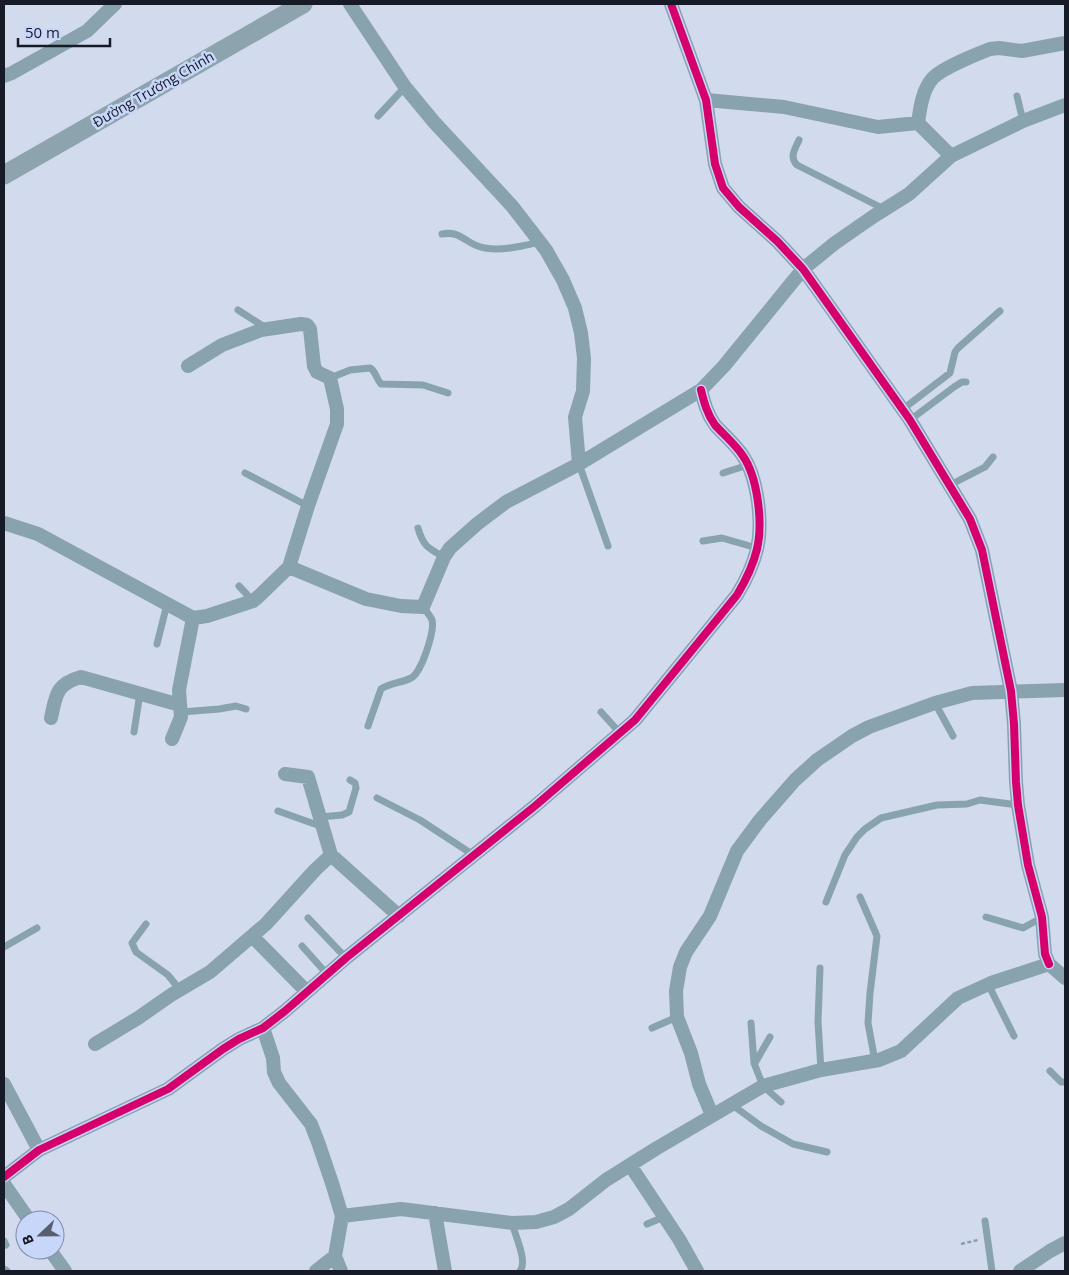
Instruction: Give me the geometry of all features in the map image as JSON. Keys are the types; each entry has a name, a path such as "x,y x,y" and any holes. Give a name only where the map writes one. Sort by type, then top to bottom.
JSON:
{"main road":[{"name":"Đường Trường Chinh","path":"4,174 302,4"}],"street":[{"path":"4,76 87,31 115,4"},
{"path":"350,4 405,87 434,122 512,206 546,250 566,287 575,308 584,358 582,391 575,417 579,464"},
{"path":"671,4 706,100 715,164 723,188 739,208 777,241 803,269 907,414 970,519 982,550 1011,691 1018,805 1028,865 1042,917 1045,954 1050,964 1065,978"},
{"path":"918,123 921,103 927,88 932,78 942,71 990,49 999,48 1022,51 1065,44"},
{"path":"706,100 784,107 878,127 918,123"},
{"path":"289,567 366,599 402,606 423,607 444,557 450,548 477,524 506,502 579,464 701,390 724,366 803,269 835,243 909,194 951,156 1022,121 1065,105"},
{"path":"918,123 951,156"},
{"path":"4,523 38,534 193,618 207,616 253,601 289,567 337,424 337,409 330,378 317,372 314,366 310,328 307,325 301,324 266,328 222,345 188,366"},
{"path":"4,1178 39,1150 168,1089 239,1039 263,1028 346,958 476,856 635,720 737,594 748,578 757,548 759,527 758,502 753,479 744,457 714,423 705,406 701,390"},
{"path":"172,739 182,717 179,690 193,618"},
{"path":"51,718 56,695 60,688 68,682 81,677 140,693 181,708"},
{"path":"712,1115 699,1084 691,1053 677,1017 676,991 680,967 686,952 710,916 737,851 760,820 795,780 817,760 852,736 869,727 935,703 972,693 1065,691"},
{"path":"286,774 308,777 331,855 399,916"},
{"path":"96,1044 210,972 266,924 322,862 331,855"},
{"path":"252,936 307,992"},
{"path":"342,1216 401,1209 512,1223 536,1222 554,1217 569,1209 606,1180 763,1086 821,1070 875,1061 901,1051 958,998 988,984 1050,964"},
{"path":"263,1028 273,1058 274,1072 279,1083 310,1124 318,1142 342,1216 335,1256 341,1271"},
{"path":"4,1084 39,1150"},
{"path":"630,1165 697,1271"},
{"path":"4,1184 22,1210"},
{"path":"434,1213 445,1271"},
{"path":"1020,1271 1065,1243"},
{"path":"316,1271 335,1256"},
{"path":"57,1260 65,1271"}],"lane":[{"path":"378,116 405,87"},
{"path":"1017,96 1022,121"},
{"path":"799,140 792,156 793,161 797,165 884,209"},
{"path":"442,234 450,232 459,235 476,246 486,249 510,248 540,242"},
{"path":"238,310 266,328"},
{"path":"907,414 950,373 958,348 1000,311"},
{"path":"330,378 350,370 370,368 381,384 423,385 448,392"},
{"path":"907,414 962,382 966,382"},
{"path":"950,485 985,467 993,457"},
{"path":"579,464 608,546"},
{"path":"724,473 748,465"},
{"path":"245,474 308,506"},
{"path":"418,528 423,543 444,557"},
{"path":"703,541 722,538 757,548"},
{"path":"239,586 253,601"},
{"path":"157,644 168,604"},
{"path":"368,726 378,693 381,689 411,678 418,672 429,641 432,625 432,620 423,607"},
{"path":"134,732 140,693"},
{"path":"935,703 953,736"},
{"path":"181,708 219,709 236,706 246,708"},
{"path":"601,712 620,733"},
{"path":"278,811 322,822 349,812 356,788 355,784 350,780"},
{"path":"377,798 408,813 476,856"},
{"path":"826,902 845,855 865,829 881,818 937,805 967,804 980,800 1018,805"},
{"path":"860,897 877,936 868,1022 875,1061"},
{"path":"986,917 1024,928 1042,917"},
{"path":"308,918 346,958"},
{"path":"146,924 132,943 133,947 136,952 168,975 180,990"},
{"path":"4,947 38,928"},
{"path":"302,946 327,974"},
{"path":"820,968 818,1022 821,1070"},
{"path":"988,984 1014,1036"},
{"path":"652,1028 677,1017"},
{"path":"751,1023 754,1063 763,1086 781,1102"},
{"path":"754,1063 770,1036"},
{"path":"1050,1071 1061,1082 1065,1082"},
{"path":"731,1104 761,1126 793,1144 827,1152"},
{"path":"647,1224 664,1217"},
{"path":"985,1221 992,1271"},
{"path":"512,1223 523,1258 523,1268 520,1271"}],"path":[{"path":"961,1244 987,1239"}],"cycle path":[{"path":"671,4 706,100 715,164 723,188 739,207 777,241 803,269 910,420 970,519 982,550 1011,691 1018,805 1028,865 1042,917 1045,954 1049,964"},
{"path":"4,1177 39,1150 168,1089 223,1049 263,1028 346,958 535,806 635,720 737,595 749,573 757,549 759,514 756,489 752,476 740,452 712,421 701,390"}]}
